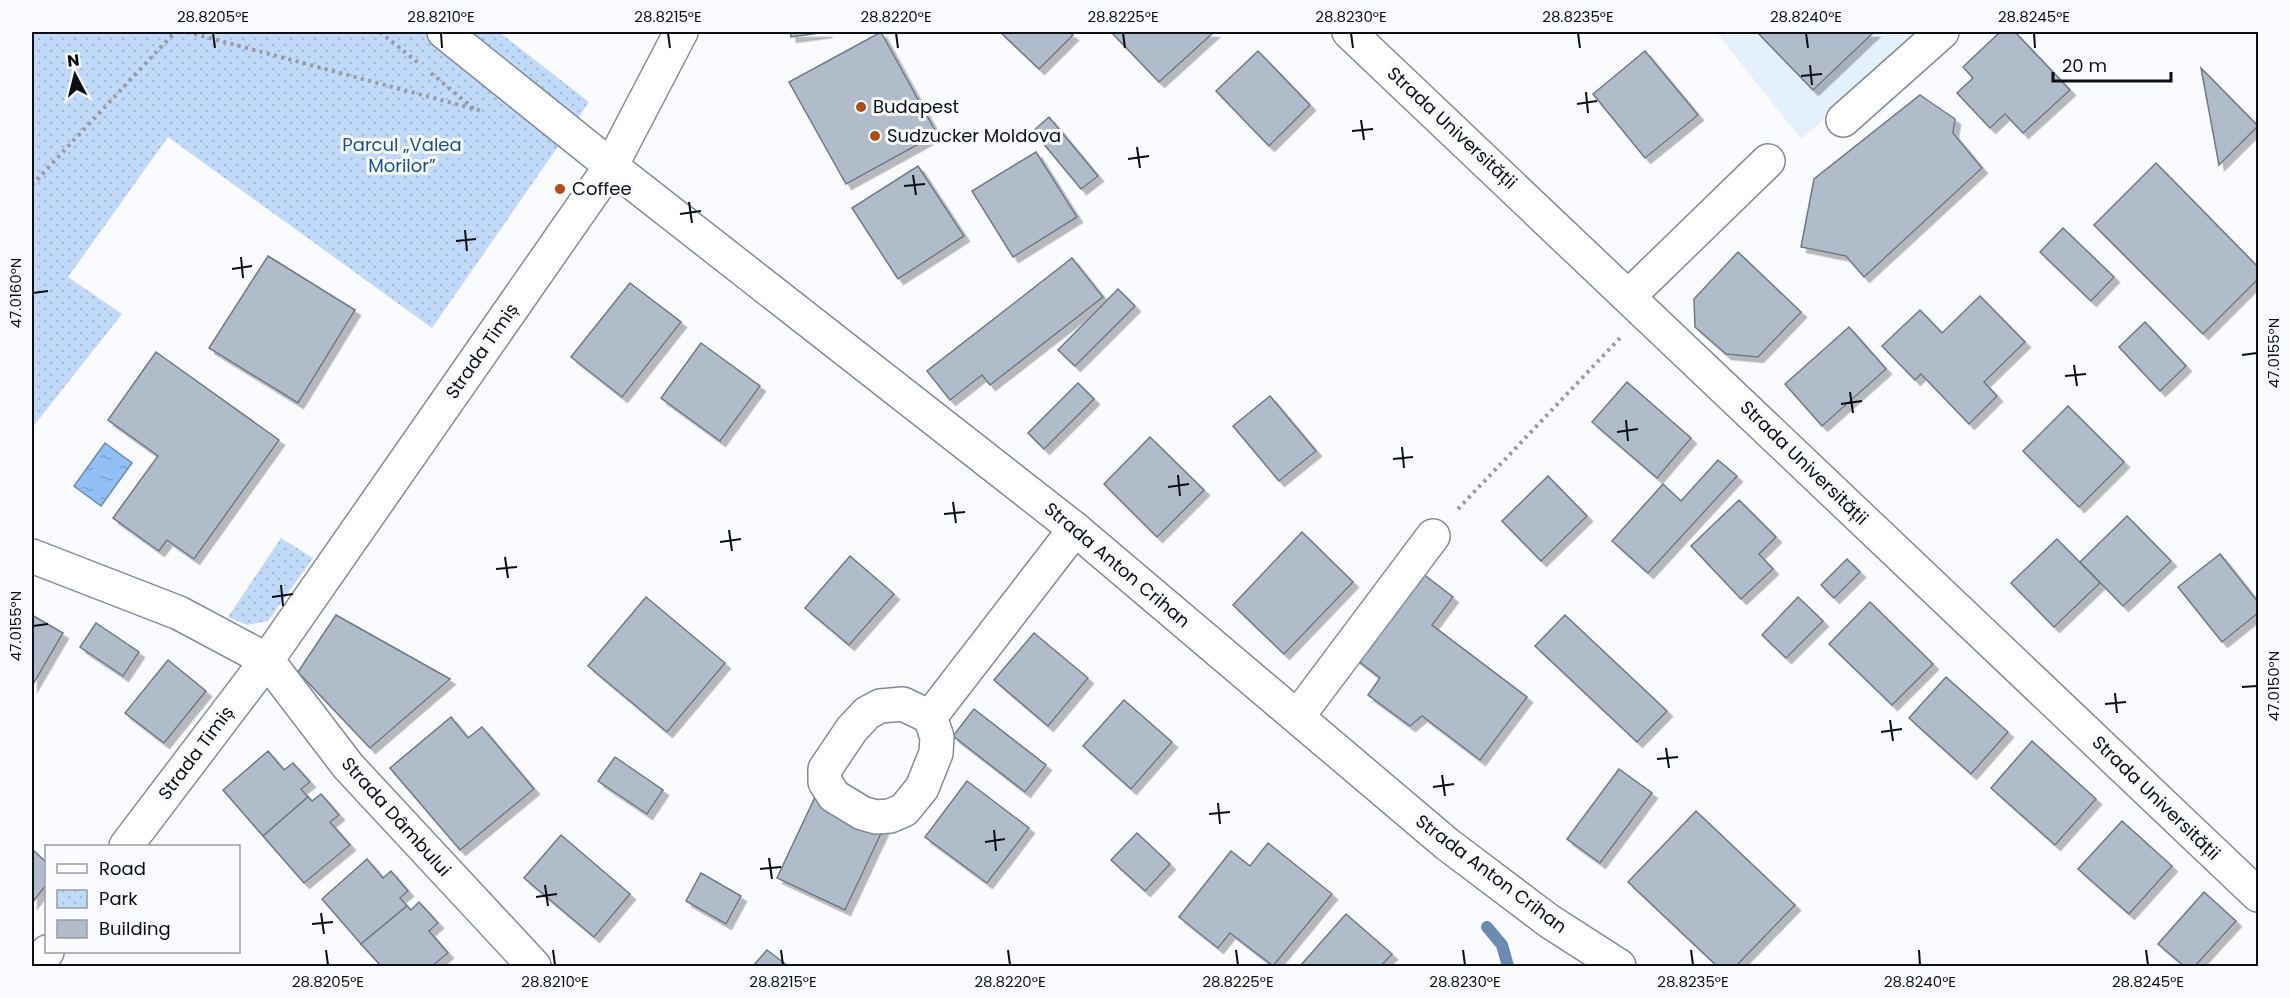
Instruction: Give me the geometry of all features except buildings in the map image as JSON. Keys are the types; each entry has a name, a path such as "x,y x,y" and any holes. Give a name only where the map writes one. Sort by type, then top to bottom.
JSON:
{"street":[{"name":"Strada Anton Crihan","path":"444,32 611,166 1075,529 1447,844 1549,921 1619,966"},
{"name":"Strada Timiș","path":"127,845 267,660 611,166 681,32"},
{"name":"Strada Universității","path":"1349,32 2259,895"},
{"path":"1843,120 1942,32"},
{"path":"1637,304 1768,161"},
{"path":"930,717 1075,529"},
{"path":"1298,716 1433,536"},
{"path":"32,556 179,613 267,660"},
{"name":"Strada Dâmbului","path":"267,660 348,766 534,966"},
{"path":"36,966 46,953"}],"path":[{"path":"32,185 174,32"},
{"path":"187,32 477,111 536,106"},
{"path":"1433,536 1637,304"}],"shaded area":[{"path":"1716,32 1926,32 1801,139"}],"green space":[{"name":"Parcul „Valea Morilor”","path":"32,32 499,32 589,102 432,328 168,137 68,277 122,314 32,428"},
{"path":"281,538 313,558 268,621 247,625 228,617"}],"water":[{"path":"105,443 132,463 101,506 74,486"}],"waterway":[{"path":"1487,927 1502,945 1508,966"}],"place":[{"name":"Budapest","path":"861,107"},
{"name":"Sudzucker Moldova","path":"875,136"},
{"name":"Coffee","path":"560,189"}]}
